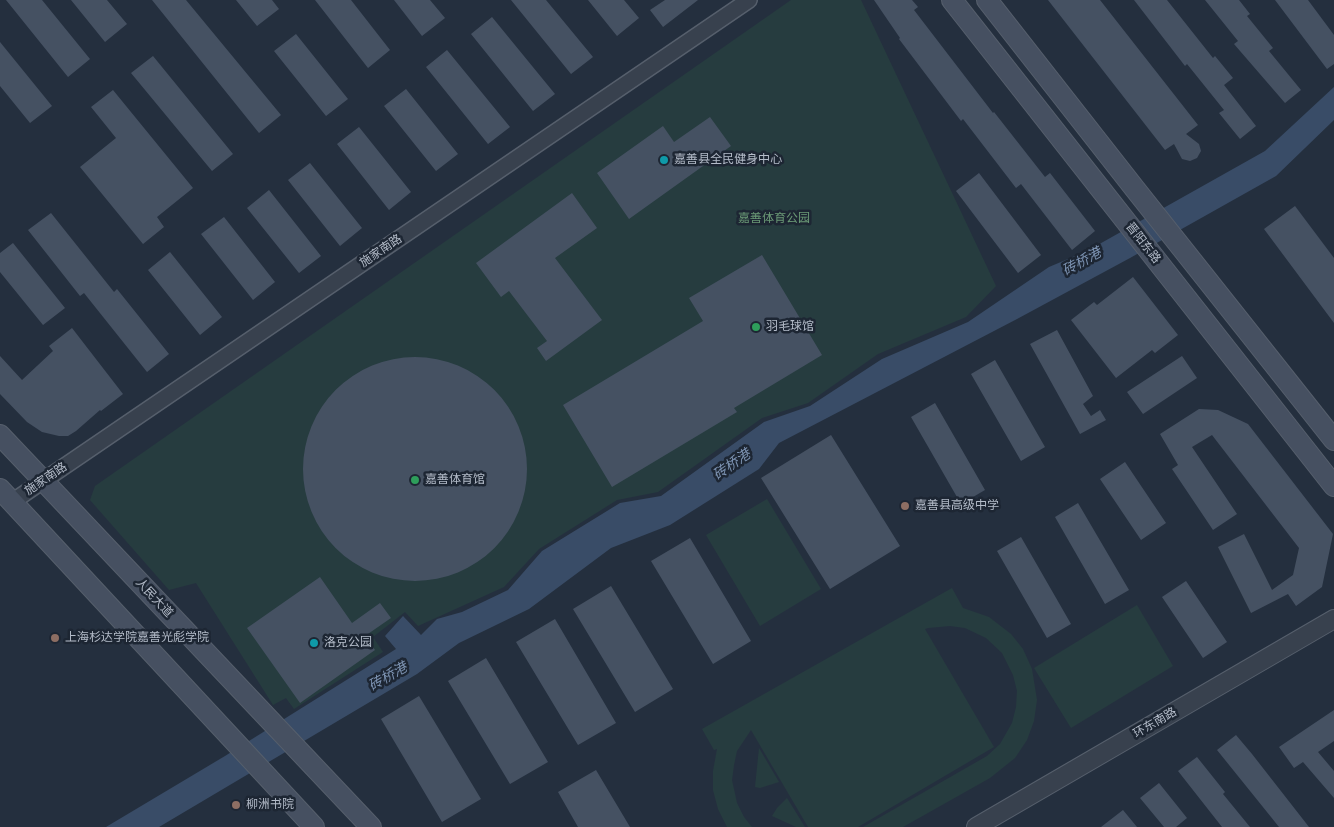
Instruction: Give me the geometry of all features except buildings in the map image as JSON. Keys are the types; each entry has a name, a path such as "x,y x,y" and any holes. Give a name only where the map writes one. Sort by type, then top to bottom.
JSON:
{"main road":[{"name":"晋阳东路","path":"952,0 1334,486"},
{"path":"987,0 1334,440"},
{"name":"人民大道","path":"0,435 371,827"},
{"path":"6,496 314,827"}],"street":[{"name":"施家南路","path":"6,496 44,481 749,0"},
{"name":"环东南路","path":"976,827 1334,619"}],"green space":[{"name":"嘉善体育公园","path":"791,0 861,0 996,286 966,317 878,354 808,403 762,418 658,492 617,500 539,549 504,587 418,626 405,612 373,637 383,652 294,709 286,698 273,705 196,583 169,590 90,500 95,486"},
{"path":"767,499 821,589 760,626 706,535"},
{"path":"952,588 963,608 989,617 1011,634 1023,649 1032,669 1037,700 1034,721 1027,740 1015,758 990,778 903,827 863,827 987,756 1000,744 1012,723 1017,691 1013,675 1002,653 986,638 965,628 950,626 928,628 925,629 994,747 858,827 808,827 751,730 737,751 732,780 737,803 752,827 727,827 718,809 713,790 713,771 717,749 714,750 702,729"},
{"path":"1137,605 1173,666 1071,728 1034,668"},
{"path":"759,748 779,782 760,788 755,787"},
{"path":"787,798 805,827 796,827 772,816"}],"water":[{"name":"砖桥港","path":"1334,87 1334,120 1276,176 1017,319 779,443 759,469 670,525 611,548 529,609 459,643 417,674 159,827 106,827 225,756 396,649 385,636 403,616 421,635 437,619 462,612 508,590 542,551 620,503 661,496 764,422 810,406 882,359 968,322 1049,267 1087,251 1265,151"}],"place":[{"name":"嘉善县全民健身中心","path":"664,160"},
{"name":"羽毛球馆","path":"756,327"},
{"name":"嘉善体育馆","path":"415,480"},
{"name":"嘉善县高级中学","path":"905,506"},
{"name":"上海杉达学院嘉善光彪学院","path":"55,638"},
{"name":"洛克公园","path":"314,643"},
{"name":"柳洲书院","path":"236,805"}]}
